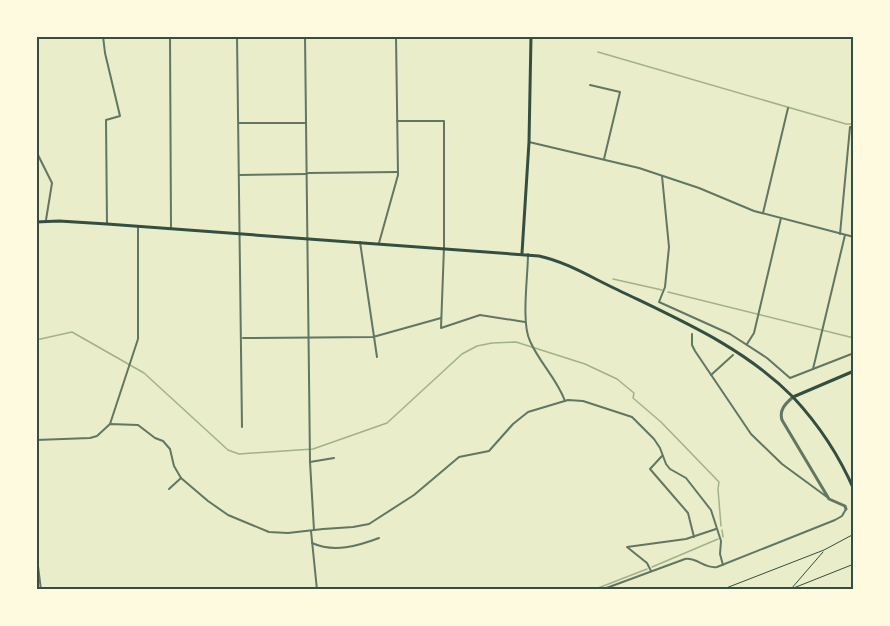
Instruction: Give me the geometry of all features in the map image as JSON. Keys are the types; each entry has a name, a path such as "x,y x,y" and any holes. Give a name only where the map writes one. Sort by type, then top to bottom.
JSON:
{"main road":[{"path":"522,253 529,142 531,36"},
{"path":"36,222 46,220 522,253 562,263 725,343 760,367 806,411 834,451 854,490"},
{"path":"793,397 854,371"}],"street":[{"path":"103,36 120,116 106,120 107,224"},
{"path":"170,36 171,229"},
{"path":"237,36 242,427"},
{"path":"305,36 310,462 312,543 317,590"},
{"path":"380,243 398,172 396,36"},
{"path":"590,85 620,92 604,159"},
{"path":"763,213 788,108"},
{"path":"397,121 444,121 444,247 441,328 480,315 525,322"},
{"path":"239,123 306,123"},
{"path":"840,234 849,127 854,127"},
{"path":"529,142 604,159 662,176 763,213 854,237"},
{"path":"36,151 52,183 46,220"},
{"path":"239,175 398,172"},
{"path":"662,176 669,247 665,287 659,302 746,343 790,378 854,353"},
{"path":"741,346 754,333 782,218"},
{"path":"36,440 94,437 110,424 138,339 138,226"},
{"path":"813,369 845,235"},
{"path":"360,242 377,357"},
{"path":"528,254 525,322 529,340 565,401"},
{"path":"241,338 373,337 441,318"},
{"path":"601,590 688,558 712,568 723,565 835,520 842,516 846,509 845,506 830,499 782,464 763,447 737,416 710,376 692,345 692,334"},
{"path":"710,376 733,355"},
{"path":"793,397 780,415 830,499"},
{"path":"110,424 138,425 163,441 170,449 174,466 182,478 208,501 245,524 275,534 353,528 375,520 414,495 459,457 489,451 513,424 528,412 565,401 583,400 632,417 654,439 670,469 686,478 710,507 721,541 720,554 723,565"},
{"path":"662,456 650,469 688,513 694,537"},
{"path":"310,462 334,458"},
{"path":"170,488 182,478"},
{"path":"651,571 647,563 627,547 694,537 716,529"},
{"path":"312,543 321,546 352,547 379,538"},
{"path":"36,550 41,590"}],"path":[{"path":"721,590 824,550 854,534"},
{"path":"824,550 791,589 854,564"}],"waterway":[{"path":"598,52 846,124 854,124"},
{"path":"613,279 662,290"},
{"path":"668,292 854,338"},
{"path":"36,340 72,332 144,373 228,450 239,454 313,449 387,423 462,354 477,346 516,342 585,364 617,379 634,393 633,398 661,422 719,482 721,526"},
{"path":"722,530 723,537"},
{"path":"652,567 718,539"},
{"path":"593,590 647,569"}]}
